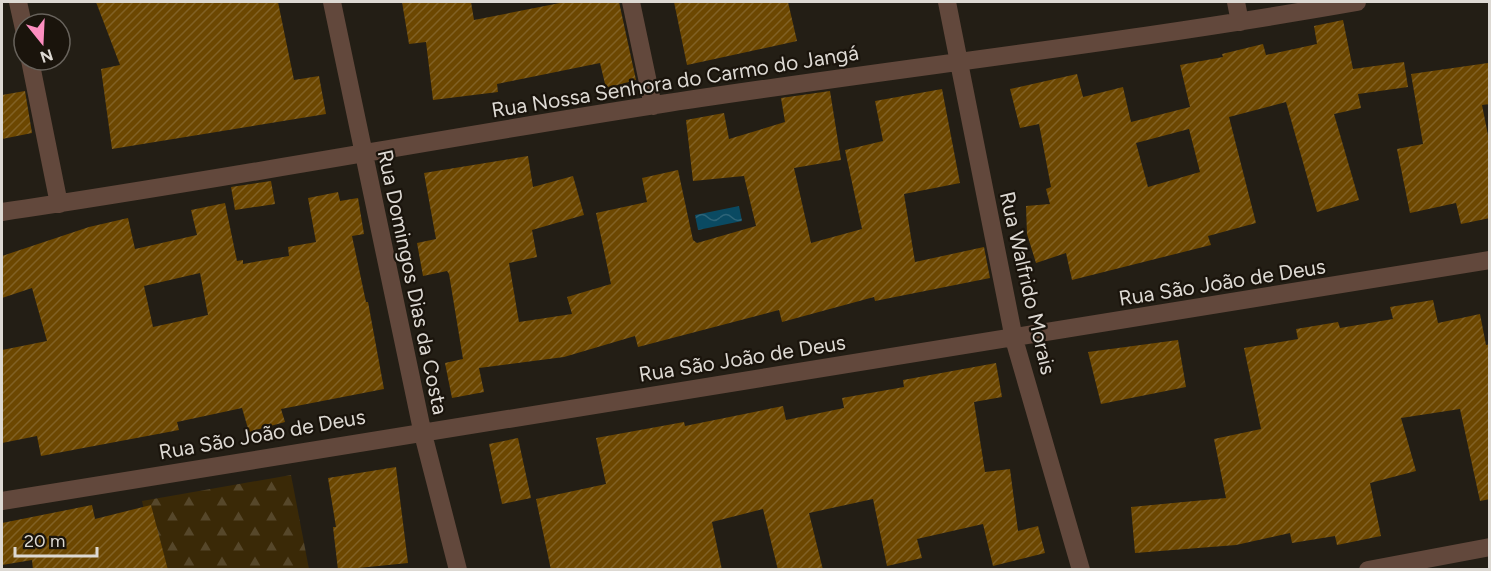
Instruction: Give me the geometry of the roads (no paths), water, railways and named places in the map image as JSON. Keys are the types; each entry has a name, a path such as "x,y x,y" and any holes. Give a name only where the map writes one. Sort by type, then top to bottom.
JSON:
{"street":[{"name":"Rua Domingos Dias da Costa","path":"332,2 422,430 458,570"},
{"path":"631,2 653,106"},
{"name":"Rua Walfrido Morais","path":"947,2 1014,339 1081,570"},
{"path":"1236,2 1240,22"},
{"name":"Rua Nossa Senhora do Carmo do Jangá","path":"2,212 653,106 958,60 1240,22 1357,2"},
{"path":"32,72 59,204"},
{"name":"Rua São João de Deus","path":"2,501 422,430 1014,339 1490,260"},
{"path":"1368,570 1490,547"}],"water":[{"path":"739,206 742,221 698,230 695,215"}]}
